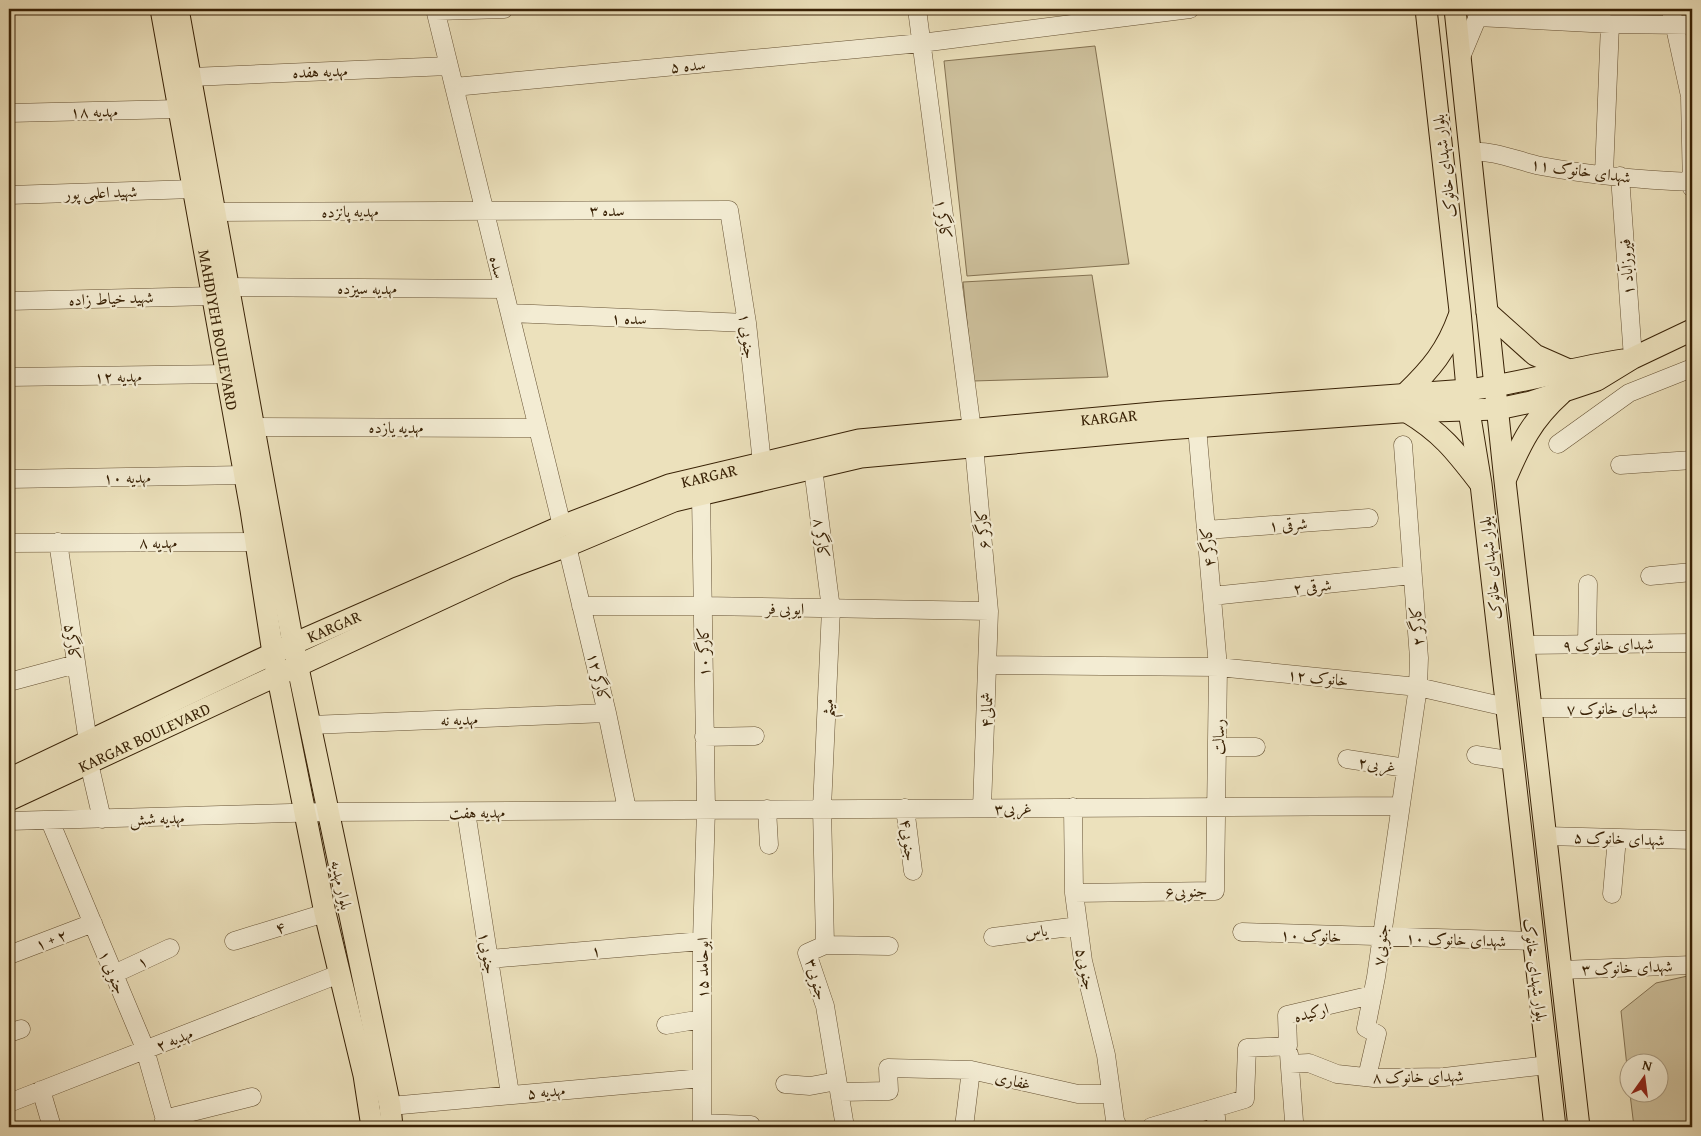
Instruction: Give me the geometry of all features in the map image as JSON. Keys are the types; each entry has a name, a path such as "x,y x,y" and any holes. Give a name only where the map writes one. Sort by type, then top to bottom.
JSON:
{"main road":[{"name":"MAHDIYEH BOULEVARD","path":"161,9 194,190 254,427 260,509 292,644"},
{"name":"MAHDIYEH BOULEVARD","path":"178,9 215,212 227,374 245,475 260,509 257,542 273,653"},
{"name":"بلوار شهدای خانوک","path":"1426,9 1460,311 1468,401 1481,484 1506,707 1514,761 1532,941 1554,1127"},
{"name":"بلوار شهدای خانوک","path":"1455,9 1494,387 1579,1127"},
{"path":"1460,311 1451,338 1406,403 1427,424 1447,440 1481,484"},
{"path":"1487,312 1536,355 1569,370"},
{"path":"1468,401 1494,387 1588,365 1633,358 1692,330"},
{"name":"KARGAR","path":"9,779 88,753 180,709 273,653 292,644 564,536 674,501 861,456 973,438 1406,403 1468,401 1498,409 1565,391 1597,380 1633,358"},
{"path":"1505,481 1523,439 1546,408 1565,391"},
{"name":"KARGAR","path":"277,673 508,568 564,536 669,485 859,440 973,438 1196,427 1406,403"},
{"name":"بلوار مهدیه","path":"292,644 390,1106 392,1127"},
{"name":"بلوار مهدیه","path":"273,653 325,913 364,1075 372,1127"},
{"name":"KARGAR BOULEVARD","path":"180,709 277,673"},
{"name":"KARGAR BOULEVARD","path":"9,800 88,753"}],"street":[{"path":"436,10 504,9"},
{"name":"کارگر ۱","path":"917,9 973,438"},
{"name":"سده ۵","path":"454,87 921,44 1190,9"},
{"name":"سده","path":"436,10 564,536"},
{"path":"1461,58 1479,13 1610,24 1679,19 1690,96 1692,184"},
{"name":"فیروزآباد ۱","path":"1610,24 1612,175 1633,358"},
{"name":"مهدیه هفده","path":"191,77 449,66"},
{"name":"مهدیه ۱۸","path":"9,113 179,109"},
{"name":"شهدای خانوک ۱۱","path":"1470,152 1485,151 1540,166 1692,184"},
{"name":"شهید اعلمی پور","path":"9,195 194,190"},
{"name":"مهدیه پانزده","path":"215,212 484,209"},
{"name":"سده ۳","path":"484,209 729,210"},
{"name":"۱ جنوبی","path":"729,210 747,323 762,463"},
{"name":"مهدیه سیزده","path":"221,291 504,289"},
{"name":"شهید خیاط زاده","path":"9,301 221,291"},
{"name":"سده ۱","path":"510,313 747,323"},
{"path":"1558,444 1629,392 1692,368"},
{"name":"مهدیه ۱۲","path":"9,377 227,374"},
{"name":"مهدیه یازده","path":"254,427 538,428"},
{"name":"کارگر ۴","path":"1196,427 1218,667"},
{"name":"کارگر ۶","path":"973,438 989,611"},
{"name":"کارگر ۲","path":"1400,806 1418,687 1419,658 1403,445"},
{"path":"1620,465 1692,460"},
{"name":"کارگر ۸","path":"813,468 831,608"},
{"name":"مهدیه ۱۰","path":"9,479 245,475"},
{"name":"کارگر ۱۰","path":"701,495 706,809"},
{"name":"شرقی ۱","path":"1206,530 1369,518"},
{"name":"کارگر ۱۲","path":"564,536 607,713 626,809"},
{"name":"کارگر۵","path":"58,542 88,753 102,819"},
{"name":"مهدیه ۸","path":"9,543 257,542"},
{"path":"1650,576 1692,572"},
{"name":"شرقی ۲","path":"1212,596 1412,575"},
{"path":"1587,644 1588,584"},
{"name":"ایوبی فر","path":"581,606 989,611"},
{"name":"میثم","path":"822,808 831,608"},
{"name":"شمالی۴","path":"982,808 989,611"},
{"name":"شهدای خانوک ۹","path":"1524,645 1692,642"},
{"path":"9,682 76,664"},
{"name":"خانوک ۱۲","path":"987,665 1218,667 1418,687 1506,707"},
{"name":"رسالت","path":"1217,807 1218,667"},
{"name":"شهدای خانوک ۷","path":"1531,708 1692,708"},
{"name":"مهدیه نه","path":"310,725 607,713"},
{"path":"704,737 755,736"},
{"path":"1218,747 1256,747"},
{"path":"1476,756 1514,761"},
{"name":"غربی۲","path":"1347,759 1406,768"},
{"name":"غربی۳","path":"626,809 1400,806"},
{"name":"جنوبی۷","path":"1367,1077 1377,1034 1366,1028 1400,806"},
{"name":"جنوبی۵","path":"1073,807 1074,893 1078,926 1083,961 1106,1055 1115,1120 1118,1127"},
{"name":"جنوبی۶","path":"1074,893 1215,891 1217,807"},
{"name":"جنوبی۳","path":"822,808 825,945 807,953 825,1006 845,1127"},
{"name":"جنوبی۴","path":"905,808 913,871"},
{"name":"مهدیه هفت","path":"305,813 626,809"},
{"name":"ابوحامد ۱۵","path":"702,1125 702,941 706,809"},
{"path":"768,809 769,845"},
{"name":"جنوبی۱","path":"466,812 510,1094"},
{"name":"مهدیه شش","path":"9,821 305,813"},
{"name":"۱ جنوبی","path":"50,821 145,1050 166,1123"},
{"name":"شهدای خانوک ۵","path":"1546,836 1692,840"},
{"path":"1612,894 1617,838"},
{"name":"۴","path":"234,941 325,913"},
{"name":"۱ + ۲","path":"9,955 92,923"},
{"name":"یاس","path":"993,937 1078,926"},
{"name":"خانوک ۱۰","path":"1242,932 1380,937"},
{"name":"شهدای خانوک ۱۰","path":"1380,937 1532,941"},
{"name":"۱","path":"489,959 702,941"},
{"path":"825,945 889,946"},
{"name":"۱","path":"114,974 170,948"},
{"name":"شهدای خانوک ۳","path":"1561,970 1692,965"},
{"name":"مهدیه ۲","path":"9,1103 339,974"},
{"name":"ارکیده","path":"1215,1108 1245,1099 1247,1048 1288,1046 1287,1014 1372,995"},
{"path":"666,1026 702,1019"},
{"path":"1288,1046 1294,1121"},
{"name":"شهدای خانوک ۸","path":"1290,1064 1309,1063 1337,1074 1367,1077 1444,1077 1548,1065"},
{"path":"785,1084 889,1091 888,1068 971,1070"},
{"name":"غفاری","path":"964,1127 971,1070 1078,1094 1111,1094"},
{"name":"مهدیه ۵","path":"390,1106 702,1078"},
{"path":"41,1090 52,1127"},
{"path":"166,1123 252,1097"},
{"path":"1151,1127 1215,1108 1216,1127"},
{"path":"702,1125 751,1125"}],"shaded area":[{"path":"1095,46 1129,264 967,276 944,61"},
{"path":"1092,275 1108,377 973,381 963,282"},
{"path":"1692,975 1692,1127 1634,1127 1631,1104 1668,1104 1668,1054 1626,1054 1621,1011 1656,983"}]}
